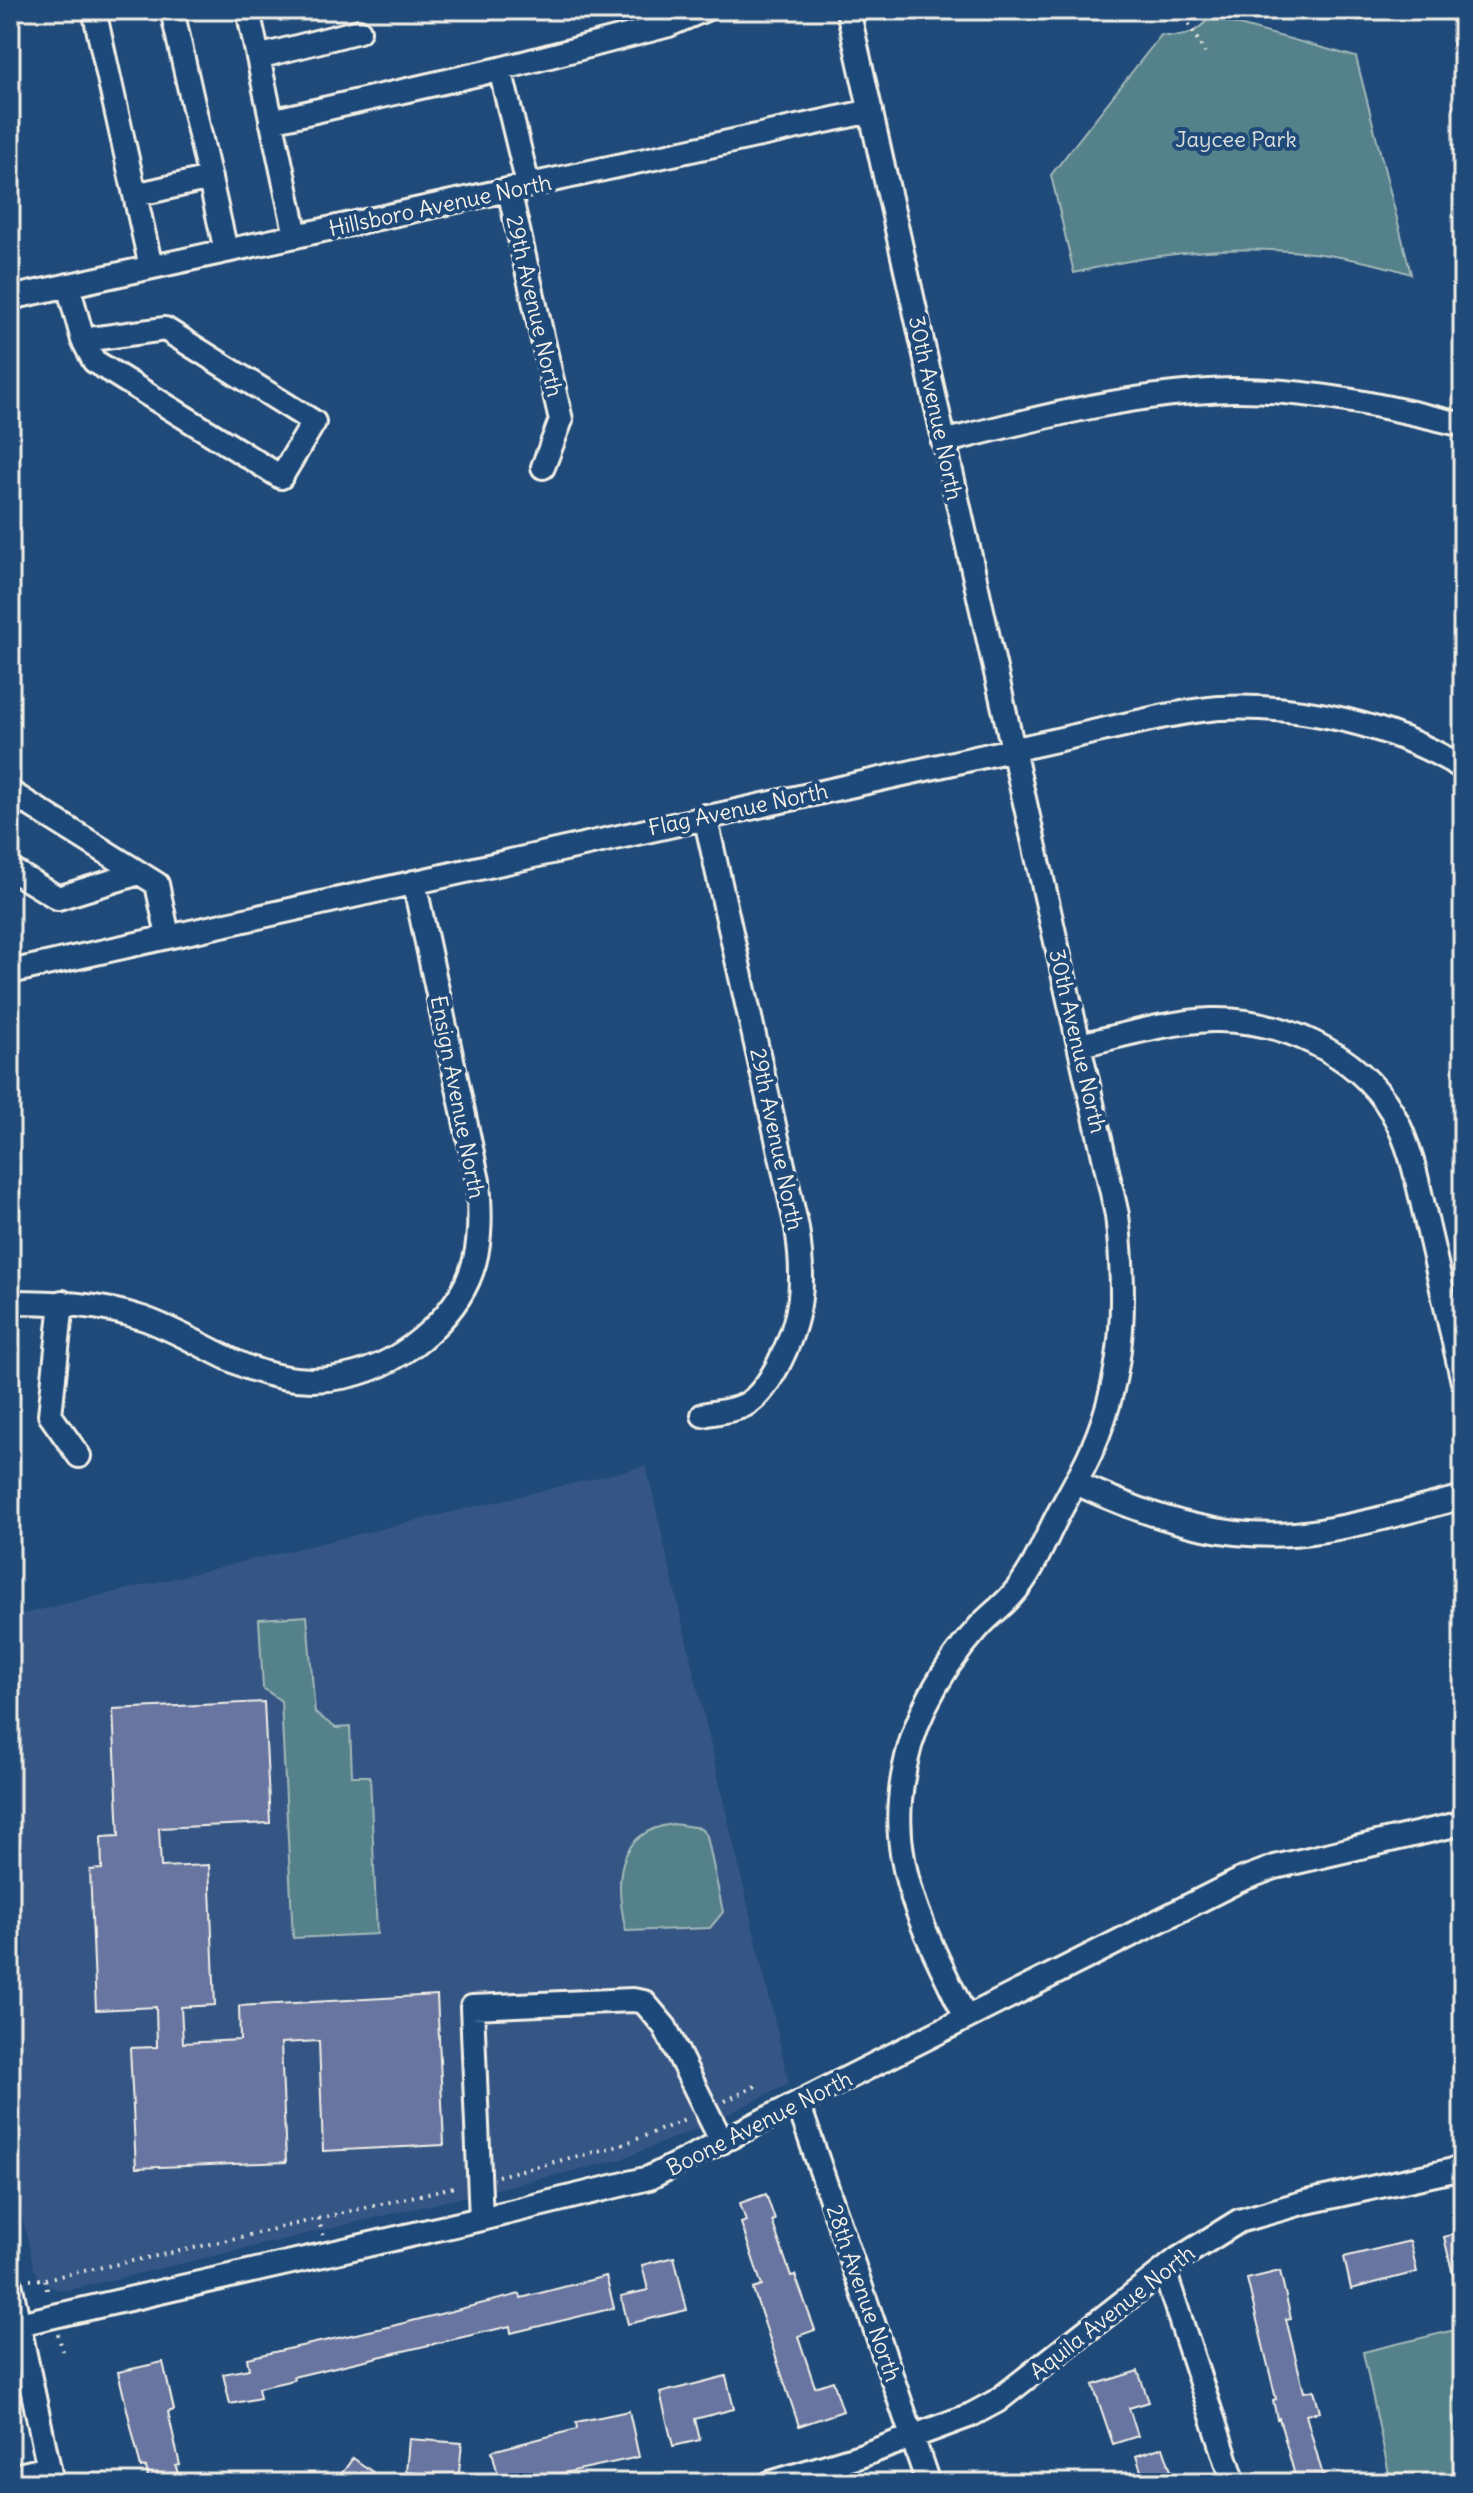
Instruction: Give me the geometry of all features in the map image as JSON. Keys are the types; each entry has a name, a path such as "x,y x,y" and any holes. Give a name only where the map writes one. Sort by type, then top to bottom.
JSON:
{"street":[{"path":"94,10 151,267"},
{"path":"172,10 226,251"},
{"path":"248,10 296,236"},
{"path":"271,121 500,69 669,25 704,10"},
{"name":"30th Avenue North","path":"848,10 1117,1215 1124,1277 1121,1342 1110,1398 1094,1445 1040,1556 1013,1594 947,1664 923,1709 907,1755 899,1804 903,1855 913,1902 966,2018"},
{"path":"258,57 359,31"},
{"name":"29th Avenue North","path":"500,69 518,188 561,420 543,467"},
{"name":"Hillsboro Avenue North","path":"10,298 871,111"},
{"path":"135,195 210,178"},
{"path":"68,285 83,340 94,361 281,477 314,422 165,329 83,340"},
{"path":"943,442 1062,412 1146,398 1234,390 1321,397 1406,410 1463,425"},
{"name":"Flag Avenue North","path":"10,972 1012,749 1165,716 1221,708 1280,710 1340,720 1398,735 1463,768"},
{"path":"10,792 157,884 168,936"},
{"name":"29th Avenue North","path":"703,1415 746,1405 769,1383 791,1341 801,1305 803,1267 797,1228 705,816"},
{"path":"10,869 58,898 139,873"},
{"name":"Ensign Avenue North","path":"10,1302 62,1302 143,1318 249,1368 289,1378 324,1381 353,1375 384,1365 413,1348 462,1296 476,1261 482,1225 478,1181 414,882"},
{"path":"1079,1045 1209,1020 1250,1022 1291,1034 1331,1052 1364,1078 1391,1110 1416,1174 1463,1382"},
{"path":"62,1302 50,1415 79,1456"},
{"path":"1076,1483 1128,1507 1180,1524 1229,1532 1318,1532 1463,1497"},
{"name":"Boone Avenue North","path":"19,2324 649,2178 1240,1880 1275,1867 1463,1823"},
{"path":"481,2219 472,2007 644,2002 665,2027 722,2142"},
{"name":"28th Avenue North","path":"798,2103 928,2483"},
{"name":"Aquila Avenue North","path":"770,2483 860,2456 971,2415 997,2401 1164,2270 1207,2239 1239,2221 1302,2203 1463,2168"},
{"path":"1164,2270 1234,2483"},
{"path":"10,2283 51,2476 10,2477"}],"path":[{"path":"1181,10 1205,53"},
{"path":"45,2279 185,2250 619,2146 661,2132 707,2111 757,2083"}],"shaded area":[{"path":"646,1466 789,2083 711,2123 619,2160 69,2290 58,2290 43,2283 34,2269 10,2161 10,1617"}],"green space":[{"name":"Jaycee Park","path":"1210,17 1356,57 1411,274 1327,255 1243,250 1159,256 1074,273 1051,175 1161,35 1188,34"},
{"path":"307,1616 315,1713 336,1728 350,1727 352,1776 370,1776 377,1934 293,1938 281,1701 263,1688 259,1619"},
{"path":"673,1824 701,1828 707,1836 723,1912 710,1928 626,1931 620,1879 629,1849 653,1829"},
{"path":"1463,2328 1463,2483 1391,2483 1363,2352"}],"building":[{"path":"264,1702 270,1823 159,1828 161,1867 209,1865 215,2005 181,2007 183,2043 240,2040 239,2006 437,1995 444,2145 323,2151 319,2041 281,2043 286,2162 136,2168 130,2048 157,2047 156,2007 96,2010 90,1870 102,1869 101,1837 119,1836 113,1709"},
{"path":"766,2194 791,2276 795,2275 815,2330 798,2336 815,2387 833,2381 843,2411 799,2426 753,2289 762,2286 741,2223 746,2221 740,2203"},
{"path":"1463,2232 1463,2287 1456,2288 1444,2237"},
{"path":"1410,2241 1417,2272 1351,2289 1344,2257"},
{"path":"674,2257 687,2310 628,2324 621,2296 648,2290 642,2265"},
{"path":"1280,2271 1291,2318 1286,2319 1304,2392 1314,2390 1320,2412 1306,2415 1325,2483 1297,2483 1277,2419 1273,2400 1276,2399 1247,2279"},
{"path":"606,2276 614,2308 511,2333 510,2326 293,2377 294,2380 258,2388 260,2398 230,2404 223,2374 249,2369 247,2358 520,2294 521,2298"},
{"path":"163,2362 174,2410 168,2412 180,2465 176,2466 180,2483 149,2483 146,2467 141,2468 118,2372"},
{"path":"1138,2371 1149,2402 1129,2408 1138,2436 1113,2444 1093,2385"},
{"path":"726,2376 734,2409 695,2419 700,2440 673,2446 660,2393"},
{"path":"629,2411 639,2457 517,2483 500,2483 492,2451 577,2429 576,2422"},
{"path":"409,2439 462,2443 458,2483 423,2480 424,2474 406,2472"},
{"path":"1163,2447 1175,2483 1145,2483 1136,2456"},
{"path":"353,2458 388,2483 335,2483"}]}
